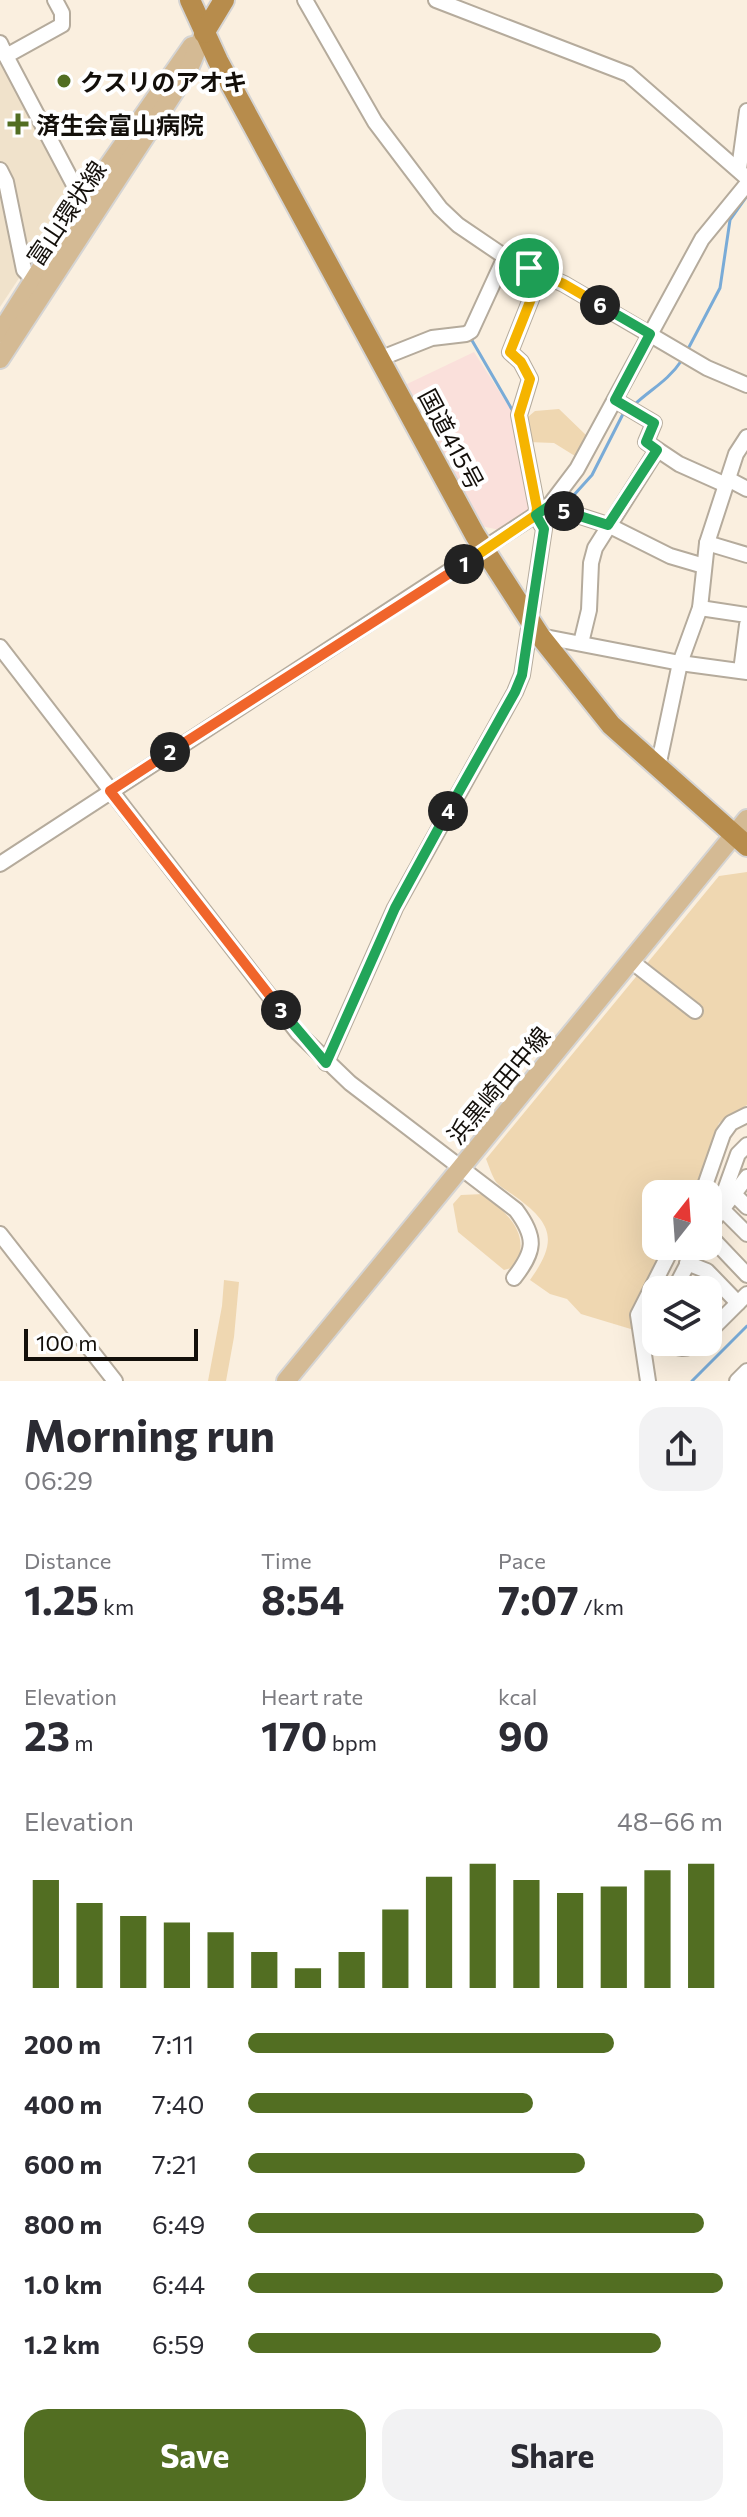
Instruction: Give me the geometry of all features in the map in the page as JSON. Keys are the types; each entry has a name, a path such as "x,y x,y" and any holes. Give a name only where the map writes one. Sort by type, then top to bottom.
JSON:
{"highway":[{"name":"国道415号","path":"190,0 204,33 484,551 535,628 611,725 740,841"},
{"path":"204,33 224,0"}],"main road":[{"name":"富山環状線","path":"0,359 83,202 181,58 204,33"},
{"name":"富山環状線","path":"0,333 39,286 188,71 204,33"},
{"name":"浜黒崎田中線","path":"286,1381 631,961 740,841 747,819"}],"street":[{"path":"55,0 62,13 62,25 3,49 83,202"},
{"path":"305,0 375,122 440,208 468,233 505,257 564,284 707,368 747,385"},
{"path":"436,0 628,74 744,177"},
{"path":"0,864 542,511 577,469 702,239 744,177 747,111"},
{"path":"0,170 6,182 24,270 39,286"},
{"path":"379,359 432,338 471,331 505,257"},
{"path":"529,268 527,276 533,294 510,352 521,362 530,379 519,415 537,508 608,525 670,556 704,566"},
{"path":"615,400 654,423 646,442 657,450 679,464 747,489"},
{"path":"658,767 680,663 700,608 707,543 736,454 747,437"},
{"path":"581,643 589,610 591,563 595,548 657,450"},
{"path":"326,1063 395,908 522,675 535,628 544,529 542,511"},
{"path":"707,543 747,555"},
{"path":"700,608 747,615"},
{"path":"535,628 581,643 744,672 747,625"},
{"path":"0,647 298,1033 326,1063 516,1210 529,1227 532,1243 526,1262 514,1278"},
{"path":"631,961 695,1011"},
{"path":"707,1180 723,1134 731,1123 747,1115"},
{"path":"722,1197 738,1154 747,1145"},
{"path":"722,1208 746,1181"},
{"path":"733,1193 747,1207"},
{"path":"722,1227 744,1240"},
{"path":"0,1234 115,1381"},
{"path":"722,1235 747,1275"},
{"path":"648,1381 638,1315 666,1260"},
{"path":"681,1276 689,1260"},
{"path":"687,1263 725,1279 742,1299 722,1319"},
{"path":"737,1381 747,1371"}],"shaded area":[{"name":"済生会富山病院","path":"0,53 73,196 0,307"},
{"path":"474,352 513,413 532,507 500,530 481,526 407,384"},
{"path":"559,409 587,436 575,456 554,443 528,442 522,422 535,411"},
{"path":"747,872 747,1105 719,1123 699,1180 642,1180 642,1260 658,1260 650,1276 642,1276 642,1291 630,1315 634,1330 581,1314 567,1299 550,1294 530,1280 548,1244 544,1225 528,1207 496,1182 486,1159 719,876"},
{"path":"484,1194 508,1217 519,1234 521,1244 515,1267 504,1270 458,1232 453,1204 461,1195"},
{"path":"224,1280 239,1282 234,1337 226,1381 208,1381 222,1306"}],"waterway":[{"path":"688,349 720,288 730,220 747,196"},
{"path":"470,337 514,413"},
{"path":"634,405 682,360"},
{"path":"564,506 592,475 624,412"},
{"path":"692,1381 747,1326"}],"place":[{"name":"クスリのアオキ","path":"64,81"},
{"name":"済生会富山病院","path":"18,124"}],"route":[{"path":"529,268 527,276 533,294 510,352 521,362 530,379 519,415 536,515 110,791 298,1033 326,1063 395,908 522,675 544,529 536,515 549,506 608,525 657,450 646,442 654,423 615,400 650,334 564,284 529,268"}]}
